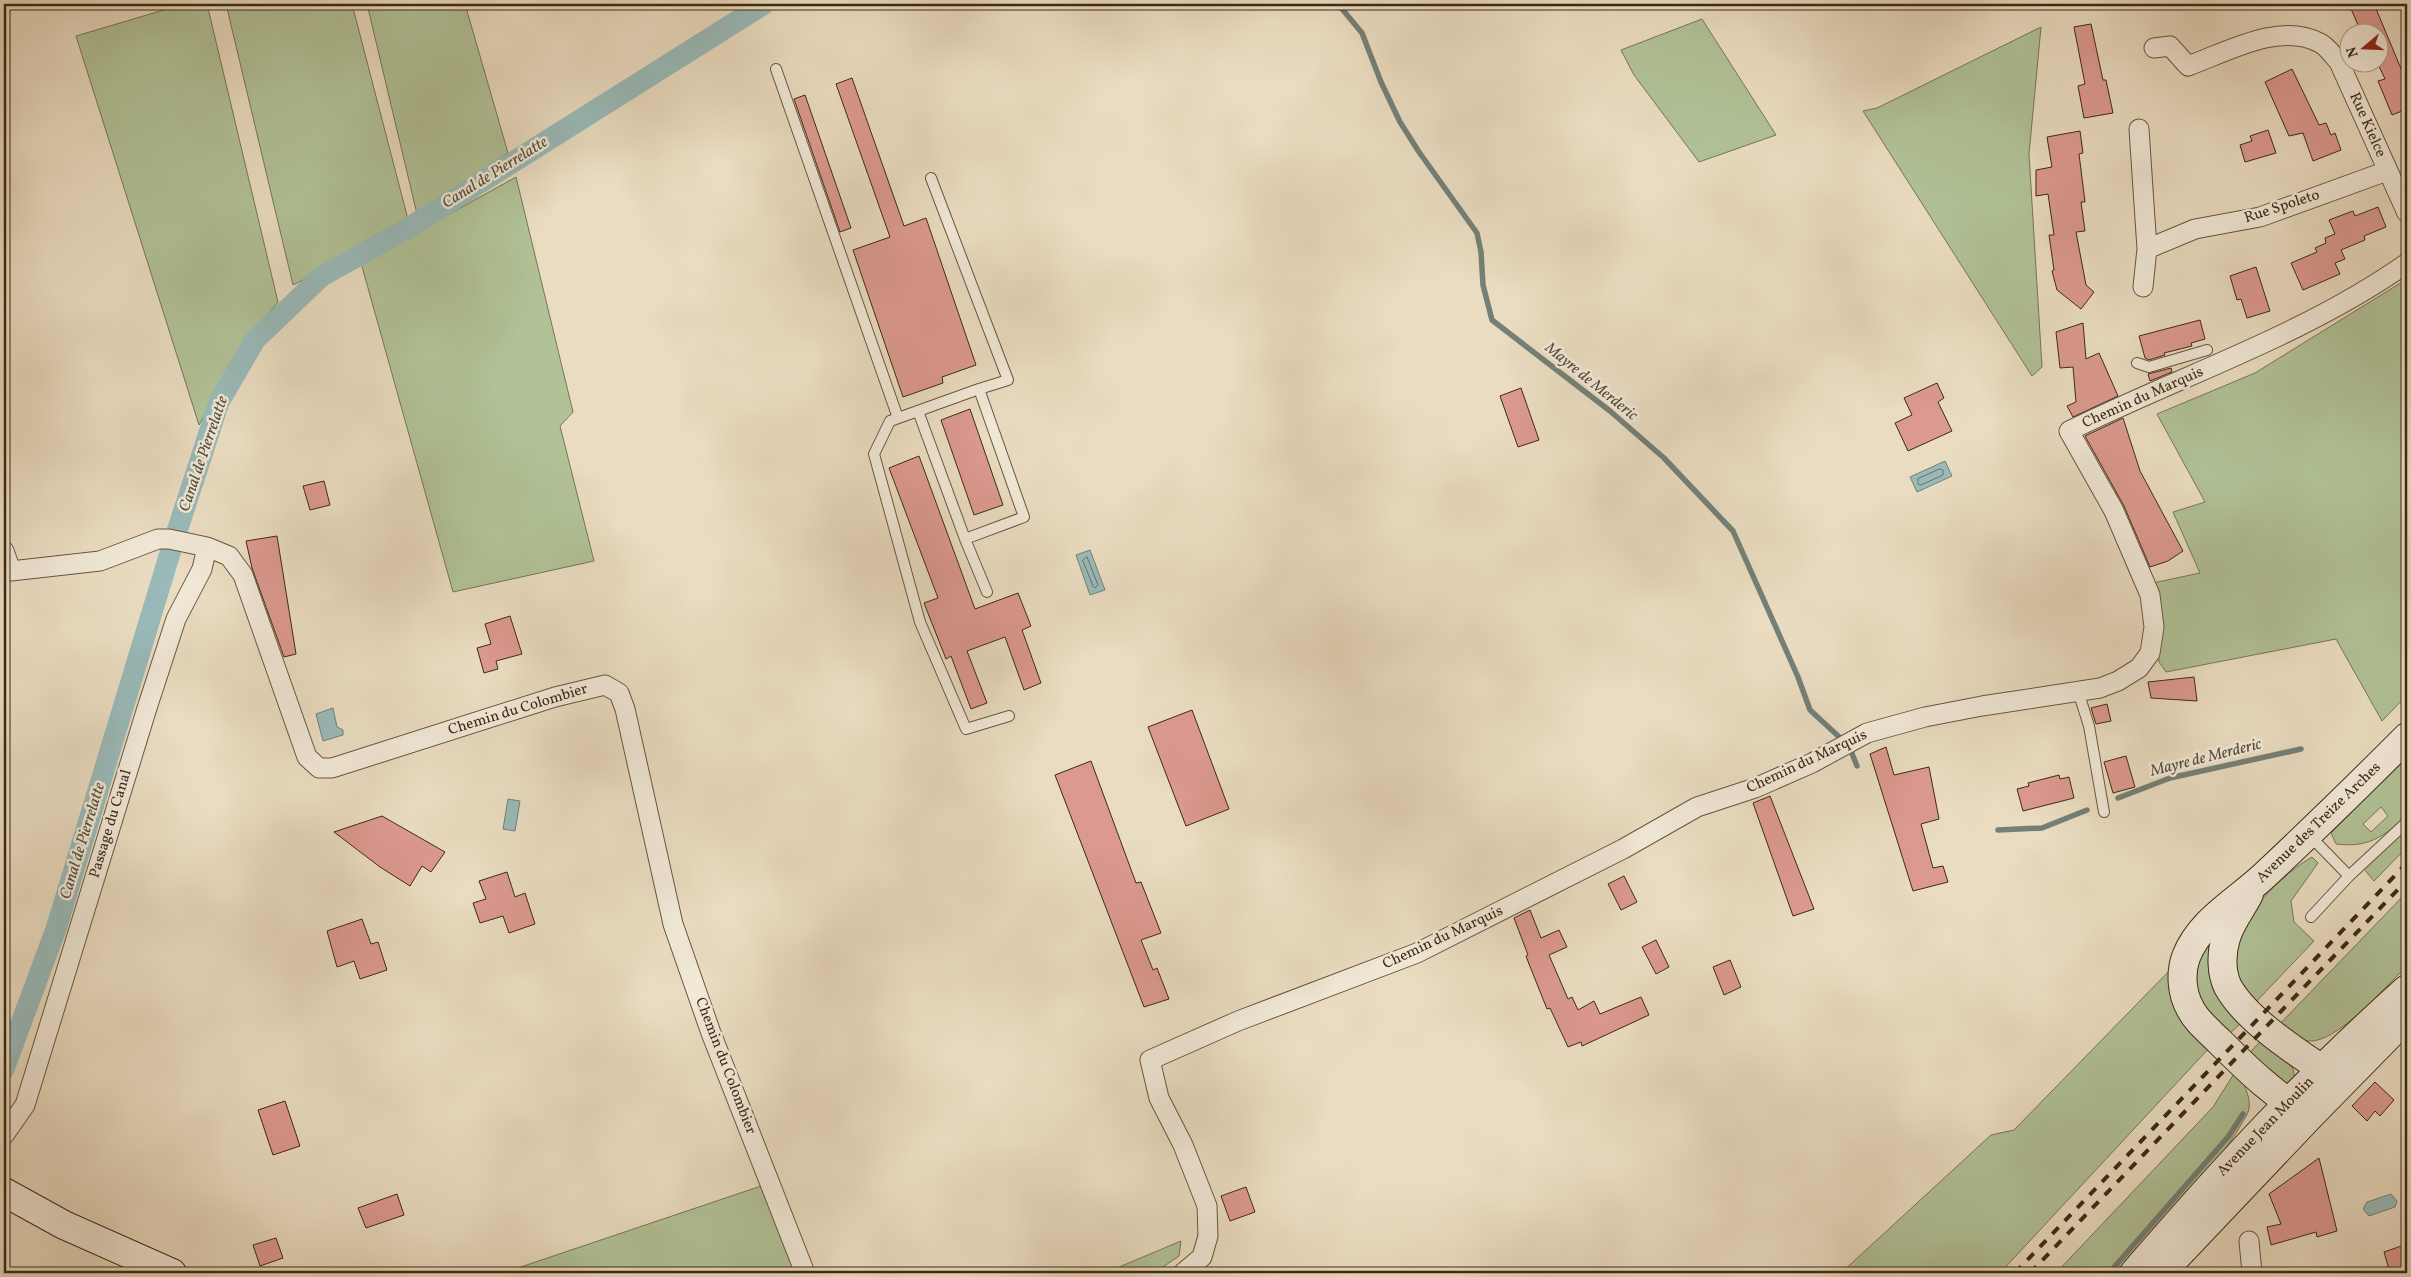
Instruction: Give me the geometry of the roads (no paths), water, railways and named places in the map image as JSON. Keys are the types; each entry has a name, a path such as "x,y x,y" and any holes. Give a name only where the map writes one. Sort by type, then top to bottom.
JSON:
{"main road":[{"name":"Avenue des Treize Arches","path":"2299,1110 2261,1083 2198,1020 2184,996 2182,980 2185,958 2198,935 2220,911 2252,888 2407,737"},
{"name":"Avenue des Treize Arches","path":"2252,888 2226,936 2223,954 2227,985 2238,1001 2251,1014 2297,1052 2323,1070"},
{"name":"Avenue Jean Moulin","path":"2161,1273 2299,1110 2323,1070 2356,1035 2407,989"},
{"name":"Avenue Jean Moulin","path":"2134,1273 2242,1150 2299,1110 2407,1017"},
{"path":"4,1192 64,1225 172,1273"}],"street":[{"name":"Rue Kielce","path":"2154,48 2170,46 2188,66 2258,41 2290,34 2321,43 2339,62 2407,213"},
{"path":"2139,129 2147,249 2143,287"},
{"name":"Rue Spoleto","path":"2147,249 2195,229 2260,217 2387,170"},
{"name":"Chemin du Marquis","path":"1183,1273 1202,1257 1208,1236 1207,1206 1183,1145 1158,1098 1150,1060 1238,1021 1417,953 1624,849 1697,807 1755,788 1812,763 1867,733 1925,717 2100,688 2118,682 2139,668 2150,653 2154,627 2150,594 2114,512 2068,431 2140,397 2232,359 2307,323 2359,294 2407,263"},
{"name":"Chemin du Colombier","path":"4,551 11,571 100,561 158,539 169,538 207,547 229,556 243,575 307,757 320,768 332,768 555,697 605,685 618,692 625,710 673,924 711,1033 805,1273"},
{"name":"Passage du Canal","path":"4,1136 25,1105 176,619 202,569 207,547"},
{"path":"2249,1241 2252,1273"}],"lane":[{"path":"776,69 898,418"},
{"path":"931,178 1008,380 890,421 874,454 920,622 966,729 1009,716"},
{"path":"2137,363 2149,367 2207,350"},
{"path":"965,539 1024,517 979,389"},
{"path":"918,411 965,539 987,592"},
{"path":"2078,691 2089,726 2104,812"},
{"path":"2311,917 2349,876 2407,822"},
{"path":"2309,834 2349,876"}],"water":[{"path":"1945,461 1952,476 1917,492 1910,477"},
{"path":"1090,550 1105,590 1090,595 1076,555"},
{"path":"333,708 337,727 343,730 343,735 323,741 316,714"},
{"path":"508,799 520,801 515,831 503,829"},
{"path":"2391,1194 2397,1201 2395,1207 2369,1216 2363,1209 2367,1202"}],"waterway":[{"name":"Canal de Pierrelatte","path":"4,1069 56,929 170,553 219,402 255,340 322,276 410,227 764,4"},
{"name":"Mayre de Merderic","path":"1338,4 1362,33 1381,82 1400,122 1477,233 1481,252 1483,285 1492,320 1610,411 1664,458 1733,531 1798,677 1810,710 1849,746 1857,766"},
{"name":"Mayre de Merderic","path":"2118,798 2170,778 2301,749"},
{"name":"Mayre de Merderic","path":"1998,830 2042,828 2087,810"},
{"path":"2109,1273 2228,1137 2243,1114"}],"railway":[{"path":"2015,1273 2407,863"},
{"path":"2030,1273 2407,880"}]}
